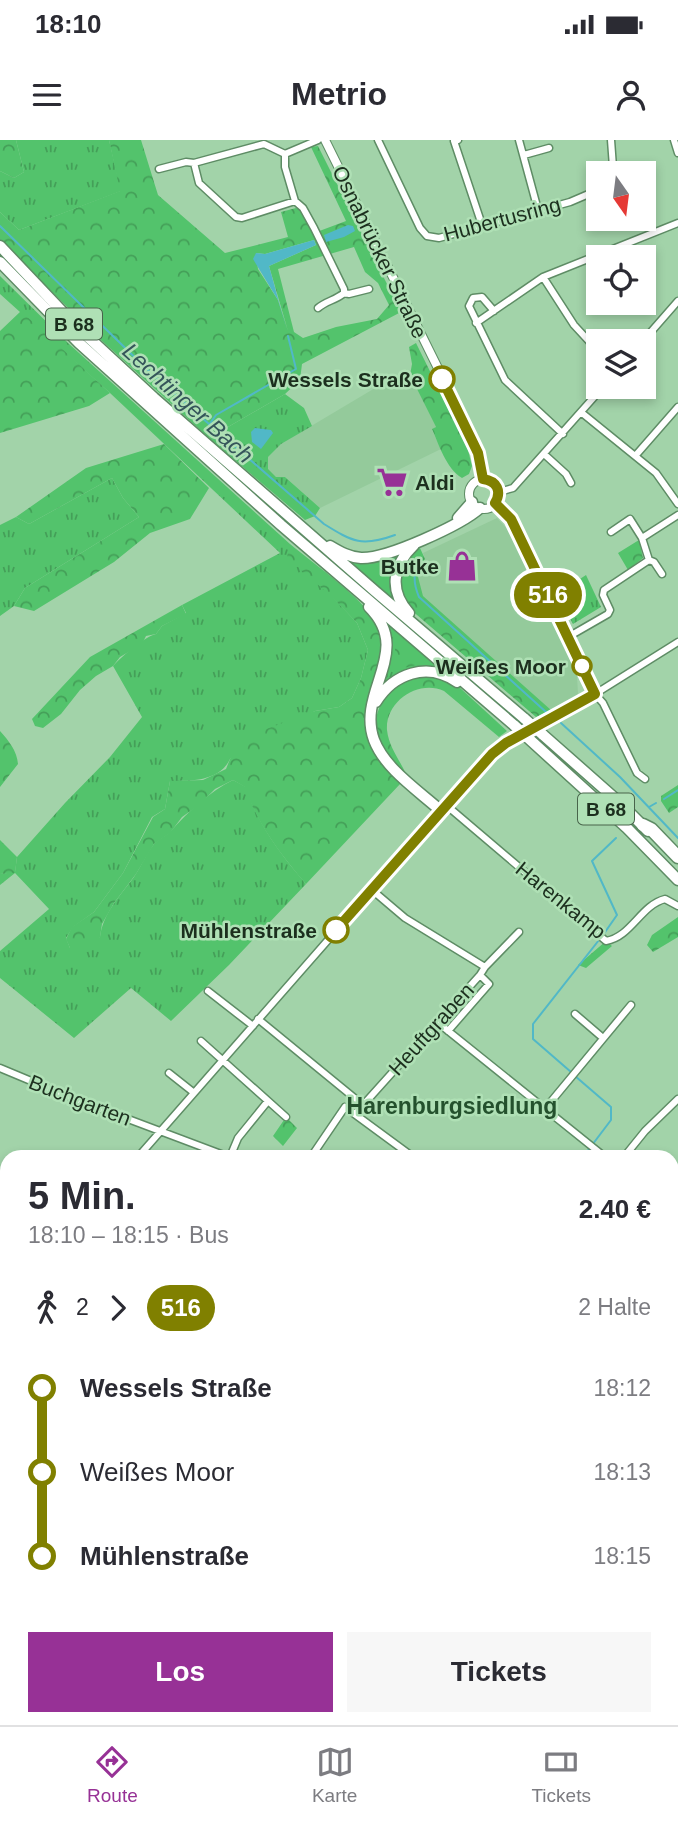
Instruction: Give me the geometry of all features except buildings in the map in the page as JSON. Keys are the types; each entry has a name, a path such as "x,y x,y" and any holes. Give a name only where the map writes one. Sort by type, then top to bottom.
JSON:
{"highway":[{"name":"B 68","path":"0,246 74,324 114,361 542,734 643,825 678,865"},
{"name":"B 68","path":"0,262 79,343 281,525 531,741 627,828 678,880"},
{"path":"295,521 302,522 330,546 351,556 375,557 417,542 447,527 476,505"},
{"path":"417,542 401,560 395,583 398,599 420,630"},
{"path":"352,586 356,594 374,612 387,636 387,655 372,708 372,732 379,749 390,764 444,808"},
{"path":"372,708 382,692 400,677 412,673 434,672 450,677 514,726"},
{"path":"643,825 652,829 678,857"}],"street":[{"path":"159,169 186,162 194,163 264,144 285,154 318,140"},
{"name":"Osnabrücker Straße","path":"325,140 474,443 483,479"},
{"name":"Hubertusring","path":"378,140 420,228 427,236 439,237 586,196"},
{"path":"458,140 454,141 482,225"},
{"path":"519,140 538,210"},
{"path":"611,140 613,161"},
{"path":"674,140 678,153"},
{"path":"524,155 549,148"},
{"path":"285,154 285,167 295,201 303,208 314,228 344,293"},
{"path":"194,163 199,183 236,217 242,218 295,201"},
{"path":"476,323 543,277 678,223"},
{"path":"543,277 574,325 586,338"},
{"path":"318,307 344,293 369,289"},
{"path":"494,311 482,297 473,298 469,306 505,380 563,434"},
{"path":"654,329 678,302"},
{"path":"499,492 513,488 593,399"},
{"path":"636,455 678,407"},
{"path":"582,413 656,473 678,504"},
{"path":"544,454 566,474 571,483"},
{"path":"483,479 491,481 499,492 495,503 488,508 476,505 470,489 475,482 483,479"},
{"path":"495,503 511,519 595,694 603,703 637,773 645,779"},
{"path":"642,538 678,515"},
{"path":"611,532 630,519 642,538 649,560 654,562 662,574"},
{"path":"568,637 608,614 610,610 603,595 604,590 649,560"},
{"path":"144,1150 492,754 506,743 595,694 678,642"},
{"name":"Harenkamp","path":"444,808 606,941 616,939 656,901 665,899 678,906"},
{"path":"372,890 405,918 485,967"},
{"name":"Heuftgraben","path":"355,1114 519,932"},
{"name":"Heuftgraben","path":"448,1031 489,984 480,975"},
{"path":"208,991 253,1026"},
{"path":"544,1110 631,1005"},
{"path":"575,1014 603,1038"},
{"path":"258,1019 363,1105"},
{"path":"437,1022 595,1150"},
{"path":"201,1041 286,1117"},
{"name":"Buchgarten","path":"0,1068 211,1150"},
{"path":"169,1073 193,1092"},
{"path":"630,1150 678,1099"},
{"path":"232,1150 238,1138 268,1101"},
{"path":"316,1150 345,1107 404,1150"}],"shaded area":[{"path":"407,369 436,427 432,430 441,449 320,508 285,477 276,477 268,470 268,457 281,444"},
{"path":"497,518 510,532 548,608 577,676 578,694 551,710 422,596 419,587 417,573 425,559 423,553"}],"green space":[{"path":"0,140 16,140 24,172 14,178 0,171"},
{"path":"16,140 109,140 121,191 19,230 0,212 0,171 14,178 24,172"},
{"path":"109,140 141,140 158,195 225,253 288,237 281,212 296,208 301,210 314,233 346,221 311,147 318,146 401,312 302,364 300,380 285,394 209,438 101,340 0,241 0,212 19,230 120,191","holes":["314,240 316,245 269,266 288,331 278,300 258,269 256,253 265,254","354,247 365,272 378,283 389,305 377,319 336,327 303,338 294,332 278,269"]},
{"path":"0,276 68,343 290,544 290,551 357,623 368,650 361,678 352,698 339,707 315,711 230,759 220,772 212,776 170,781 165,809 152,817 123,873 94,912 73,927 66,938 70,948 100,937 108,912 154,844 208,796 233,780 246,787 256,814 306,884 171,1021 131,988 74,1038 0,978 0,951 49,909 15,873 0,885 0,874 15,872 17,857 110,757 142,717 113,666 139,643 156,634 162,626 186,613 182,605 280,553 0,294"},
{"path":"21,311 110,393 89,406 0,433 0,331"},
{"path":"416,343 467,446 472,466 469,474 462,478 456,474 444,456 432,429 436,427 410,375 412,364 409,347"},
{"path":"285,394 304,408 312,426 281,444 268,457 268,469 276,477 285,477 320,508 315,516 305,520 209,438"},
{"path":"164,444 209,488 190,519 150,533 114,562 34,611 14,606 25,588 139,517 123,498 112,478 29,524 16,517 86,468"},
{"path":"112,478 123,498 139,517 25,588 14,606 0,616 0,525 16,517 29,524"},
{"path":"639,540 643,558 628,570 618,553"},
{"path":"290,544 365,607 380,629 382,658 369,701 366,730 374,750 401,783 306,884 271,838 256,814 245,787 233,780 215,789 182,817 170,833 154,844 114,903 102,924 100,937 91,949 83,951 70,948 66,939 72,927 94,912 123,873 153,817 165,809 170,781 203,780 226,769 230,759 258,732 315,711 339,707 352,698 361,678 368,650 357,623 287,557"},
{"path":"420,548 425,559 417,573 423,596 551,710 536,717 410,609 402,592 400,576 406,561"},
{"path":"401,552 391,577 396,603 345,560 364,563"},
{"path":"586,575 601,607 573,624 557,594"},
{"path":"182,605 186,614 162,626 156,634 146,636 142,644 120,657 113,666 80,690 61,714 43,728 35,726 32,719 90,657"},
{"path":"383,619 443,670 401,673 381,687 390,645"},
{"path":"399,639 421,659 416,665 395,670 395,645"},
{"path":"416,676 439,678 458,686 507,731 499,737 444,691 434,688 414,690 405,695 392,710 387,730 406,774 381,745 376,723 382,703 388,694 396,686"},
{"path":"0,731 12,746 18,764 0,787"},
{"path":"678,785 678,807 669,813 661,801 661,796"},
{"path":"0,840 17,857 15,873 0,874"},
{"path":"678,917 678,937 653,952 647,945 652,935"},
{"path":"606,941 612,946 586,968 578,965"},
{"path":"286,1117 297,1128 283,1146 273,1136"}],"water":[{"path":"348,225 353,226 355,231 326,242 324,235"},
{"path":"314,240 316,245 269,266 287,331 278,300 253,259 256,253 265,254"},
{"path":"255,428 271,430 273,433 261,449 252,442 251,432"}],"waterway":[{"name":"Lechtinger Bach","path":"0,226 155,377 324,524 358,541 374,541 395,535"},
{"path":"209,425 216,415 296,369 288,336"},
{"name":"Lechtinger Bach","path":"420,559 415,578 419,597 546,712"},
{"name":"Lechtinger Bach","path":"561,723 620,777 678,838"},
{"path":"664,799 678,790"},
{"path":"649,807 656,803"},
{"name":"Lechtinger Bach","path":"603,935 617,915 592,861 616,838"},
{"name":"Lechtinger Bach","path":"571,1072 533,1039 533,1024 599,940"},
{"name":"Lechtinger Bach","path":"575,1076 611,1107 611,1120 588,1150"}],"bus line":[{"name":"516","path":"336,930 492,754 506,743 595,694 511,519 495,503 499,496 497,487 491,481 483,479 474,443 442,379"}],"place":[{"name":"Wessels Straße","path":"442,379"},
{"name":"Aldi","path":"392,482"},
{"name":"Butke","path":"462,566"},
{"name":"Weißes Moor","path":"582,666"},
{"name":"Mühlenstraße","path":"336,930"}],"district":[{"name":"Harenburgsiedlung","path":"452,1106"}]}
